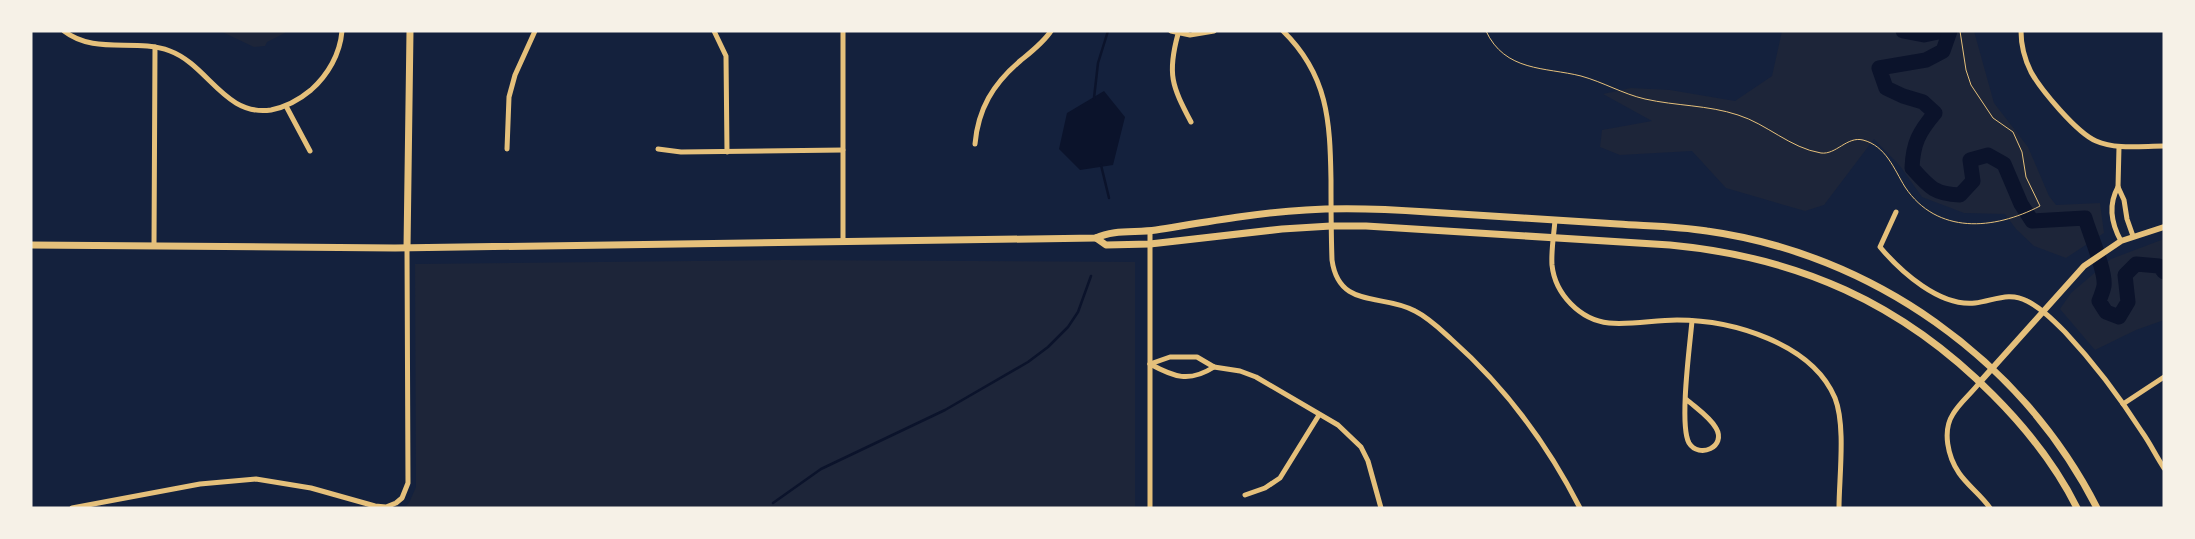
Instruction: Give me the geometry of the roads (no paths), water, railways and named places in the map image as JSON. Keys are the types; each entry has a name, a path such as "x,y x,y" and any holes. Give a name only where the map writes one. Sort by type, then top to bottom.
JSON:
{"main road":[{"path":"407,248 410,31"},
{"path":"31,245 407,248 1096,238 1107,233 1150,231 1238,217 1331,209 1380,209 1707,230 1780,246 1816,258 1884,290 1916,308 1947,329 2021,397 2067,456 2097,508"},
{"path":"1096,238 1106,245 1150,244 1331,226 1366,226 1704,248 1766,261 1810,274 1876,305 1906,323 1954,357 2008,410 2031,437 2052,466 2077,508"}],"street":[{"path":"64,31 74,38 86,42 156,47 180,55 234,104 245,109 267,110 286,106 320,82 330,68 337,53 342,31"},
{"path":"507,149 509,97 514,75 535,31"},
{"path":"714,31 726,56 728,152"},
{"path":"843,31 843,242"},
{"path":"975,144 979,120 990,94 1000,79 1051,31"},
{"path":"1171,31 1178,34 1203,34 1214,31"},
{"path":"1283,31 1305,58 1315,76 1326,110 1330,141 1333,268 1343,288 1356,296 1400,304 1415,311 1429,320 1462,349 1520,413 1551,456 1580,508"},
{"path":"2021,31 2024,56 2031,72 2076,128 2097,142 2119,146 2164,146"},
{"path":"1178,34 1171,64 1172,78 1180,102 1191,122"},
{"path":"154,245 156,47"},
{"path":"286,106 310,151"},
{"path":"2119,146 2118,187 2124,200 2127,219 2133,236"},
{"path":"658,149 682,152 843,150"},
{"path":"2118,187 2112,198 2111,213 2121,241"},
{"path":"1896,212 1880,247 1902,272 1945,298 1957,302 1978,302 1997,297 2017,297 2042,311 2082,350 2123,404 2164,468"},
{"path":"1555,220 1552,265 1555,278 1561,292 1581,312 1607,322 1692,321 1730,326 1780,344 1801,355 1818,372 1829,385 1839,415 1839,508"},
{"path":"1990,508 1959,473 1953,461 1947,438 1951,416 2042,311 2084,266 2121,241 2164,227"},
{"path":"1150,231 1150,508"},
{"path":"72,508 200,484 256,479 311,488 380,507 391,506 402,498 408,483 407,248"},
{"path":"1686,399 1716,428 1719,435 1718,443 1714,448 1699,451 1692,447 1686,431 1686,399 1692,321"},
{"path":"1150,364 1170,357 1189,355 1205,360 1214,367 1240,371 1256,377 1338,425 1361,447 1368,461 1381,508"},
{"path":"1150,364 1179,377 1196,376 1214,367"},
{"path":"2123,404 2164,377"},
{"path":"1245,495 1265,488 1280,478 1319,415"}],"waterway":[{"path":"1094,98 1098,63 1108,31"},
{"path":"1903,31 1924,35 1943,31"},
{"path":"1950,31 1943,51 1926,60 1879,68 1886,88 1923,102 1935,113 1925,126 1915,145 1912,168 1923,180 1938,191 1960,195 1973,181 1970,160 1988,155 2004,164 2021,204 2032,221 2085,218 2103,271 2104,286 2099,301 2106,312 2119,317 2128,302 2125,275 2136,264 2159,266 2164,272"},
{"path":"1101,165 1109,198"},
{"path":"773,503 821,469 945,410 1028,362 1048,347 1068,327 1078,312 1091,276"}]}
